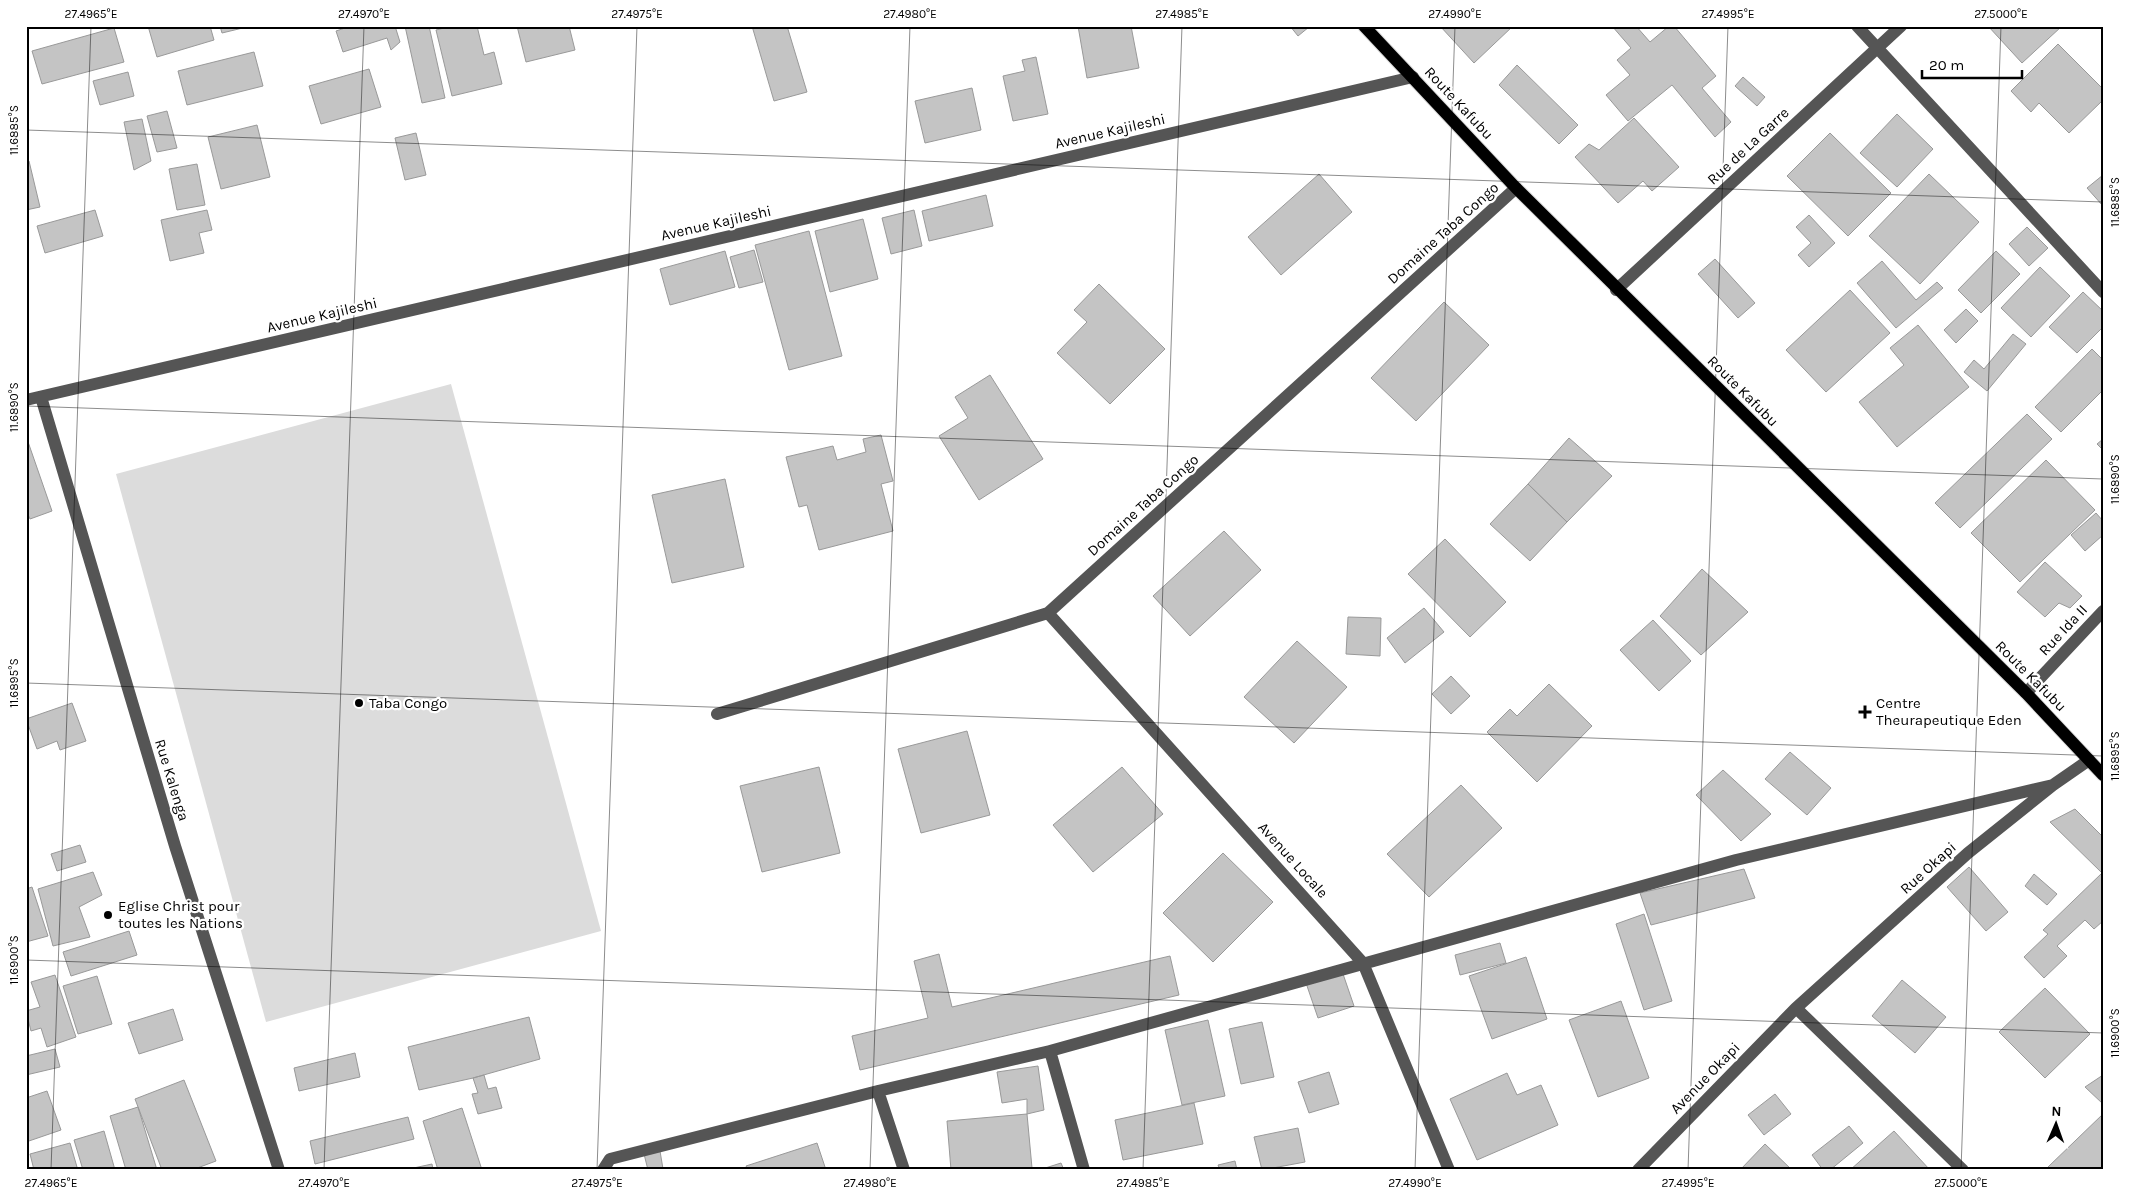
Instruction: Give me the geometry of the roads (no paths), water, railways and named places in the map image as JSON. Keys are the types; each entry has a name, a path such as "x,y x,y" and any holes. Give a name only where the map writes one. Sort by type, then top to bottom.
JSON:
{"main road":[{"name":"Route Kafubu","path":"1364,26 1516,188 1616,290 2026,693 2103,775"}],"street":[{"path":"1857,26 2103,292"},
{"name":"Rue de La Garre","path":"1616,290 1901,26"},
{"name":"Avenue Kajileshi","path":"26,400 1413,77"},
{"name":"Domaine Taba Congo","path":"718,714 1048,613 1516,188"},
{"name":"Rue Kalenga","path":"41,397 175,846 279,1170"},
{"name":"Rue Ida II","path":"2026,693 2103,611"},
{"name":"Avenue Locale","path":"1048,613 1363,963 1449,1170"},
{"name":"Rue Okapi","path":"1796,1008 1968,853 2053,785 2089,760"},
{"path":"603,1170 610,1159 878,1091 1050,1051 1736,860 2053,785"},
{"path":"1796,1008 1963,1170"},
{"name":"Avenue Okapi","path":"1638,1170 1796,1008"},
{"path":"1050,1051 1084,1170"},
{"path":"878,1091 904,1170"}],"place":[{"name":"Taba Congo","path":"359,703"},
{"name":"Centre Theurapeutique Eden","path":"1865,712"},
{"name":"Eglise Christ pour toutes les Nations","path":"108,915"}]}
